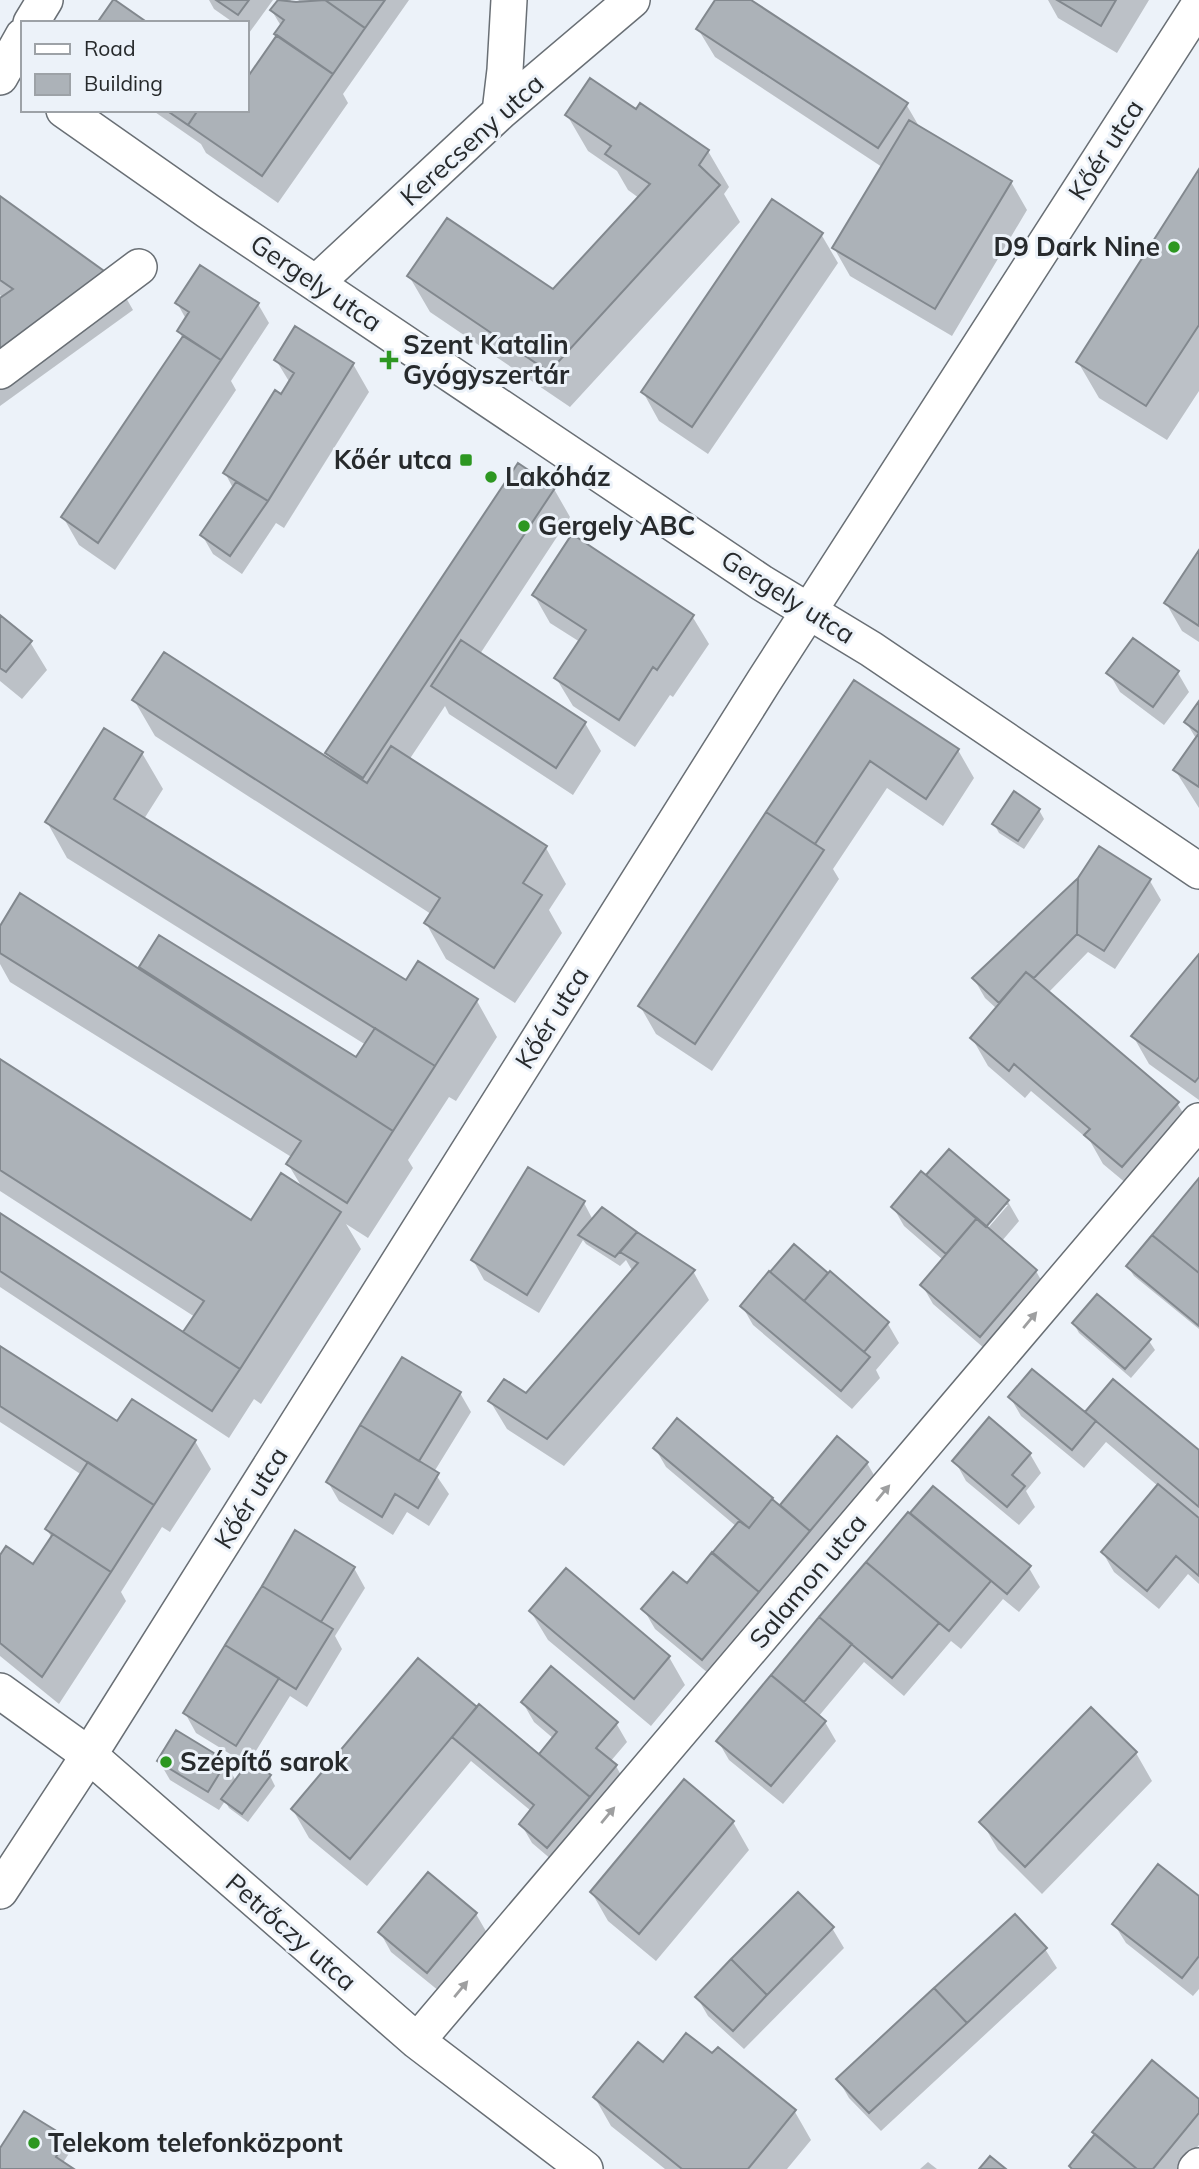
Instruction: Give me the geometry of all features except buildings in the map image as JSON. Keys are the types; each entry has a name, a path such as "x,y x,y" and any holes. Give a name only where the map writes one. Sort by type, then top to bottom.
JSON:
{"street":[{"path":"32,21 45,0"},
{"path":"500,112 509,0"},
{"name":"Kerecseny utca","path":"316,283 500,112 632,0"},
{"name":"Kőér utca","path":"0,1891 89,1755 809,611 1199,5"},
{"path":"7,73 21,41"},
{"name":"Gergely utca","path":"67,112 208,211 762,583 870,649 1199,871"},
{"path":"0,371 139,267"},
{"name":"Salamon utca","path":"417,2041 1199,1121"},
{"name":"Petrőczy utca","path":"0,1691 89,1755 417,2041 585,2169"}],"place":[{"name":"D9 Dark Nine","path":"1174,247"},
{"name":"Szent Katalin Gyógyszertár","path":"389,360"},
{"name":"Kőér utca","path":"466,460"},
{"name":"Lakóház","path":"491,477"},
{"name":"Gergely ABC","path":"524,526"},
{"name":"Szépítő sarok","path":"166,1762"},
{"name":"Telekom telefonközpont","path":"34,2143"}]}
